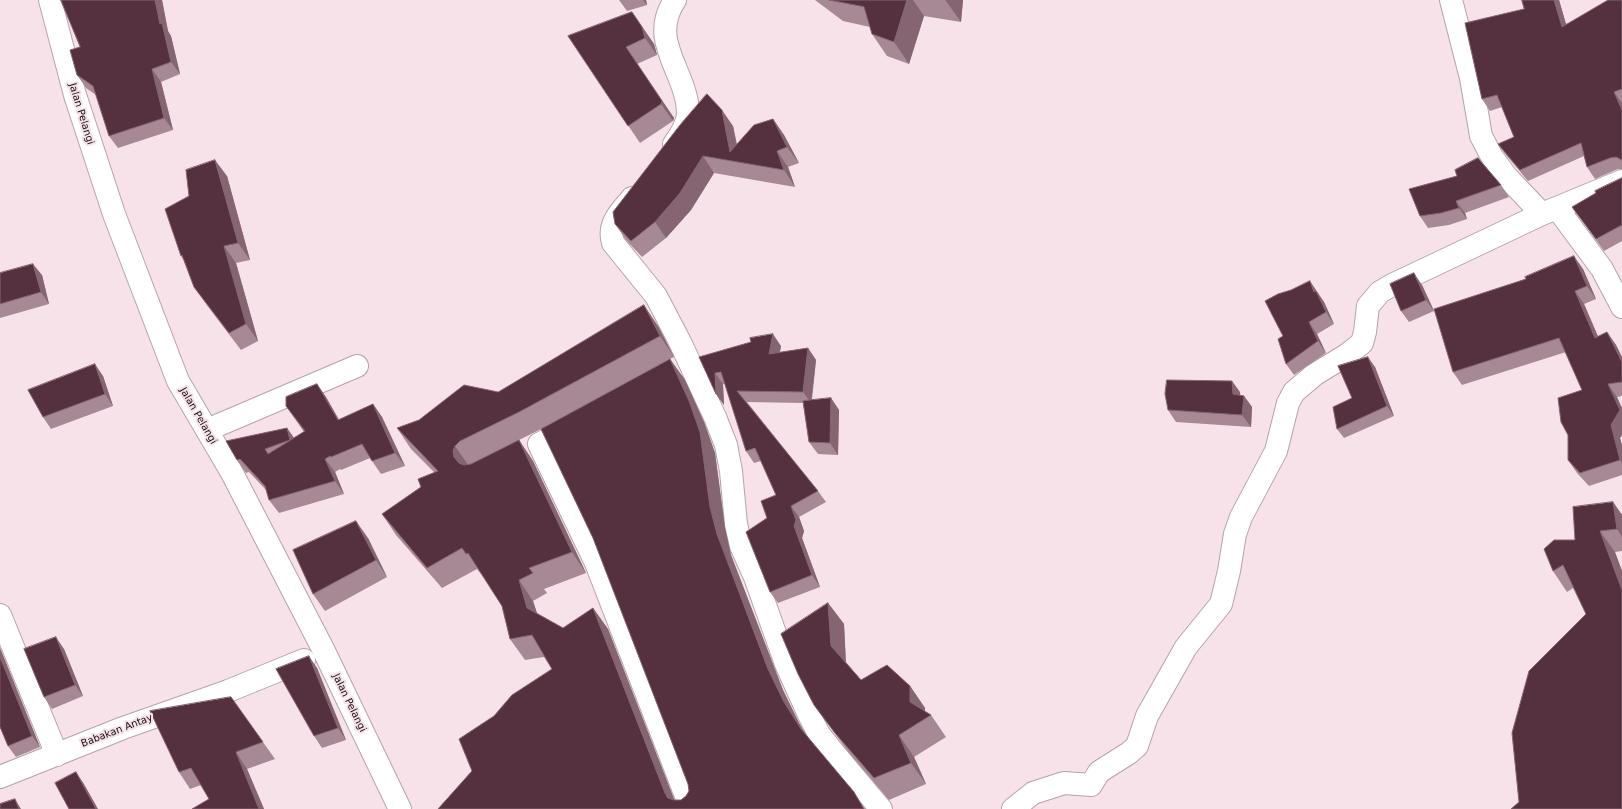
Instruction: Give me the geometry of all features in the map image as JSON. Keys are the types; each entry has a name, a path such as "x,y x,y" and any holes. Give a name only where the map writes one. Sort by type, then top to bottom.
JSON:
{"street":[{"name":"Jalan Pelangi","path":"50,0 75,95 114,214 178,381 232,473 324,651 400,809"},
{"path":"660,162 680,137 688,114 684,95 666,43 664,27 667,14 675,0"},
{"path":"1450,0 1471,78 1481,136 1492,158 1506,176 1549,211 1602,269 1622,307"},
{"path":"646,180 612,224 611,236 621,255 656,296 690,363 726,445 731,471 736,524 742,546 758,584 786,664 809,715 819,734 881,809"},
{"path":"1013,809 1033,793 1064,783 1091,785 1099,772 1124,757 1137,746 1148,716 1186,647 1221,604 1236,534 1251,498 1276,451 1288,403 1294,392 1304,383 1356,349 1362,343 1365,332 1368,306 1372,299 1392,285 1549,211 1622,181"},
{"path":"669,374 690,363"},
{"path":"207,430 357,366"},
{"path":"519,454 594,415"},
{"path":"539,444 596,563 691,809"},
{"path":"0,615 57,755"},
{"name":"Babakan Antay","path":"0,777 124,728 228,691 324,651"}],"building":[{"path":"61,0 155,0 171,62 152,69 164,118 109,136 93,86 77,75 70,50 80,47"},
{"path":"829,0 907,0 894,42 872,34 864,7"},
{"path":"1522,0 1554,0 1562,27 1608,0 1622,0 1622,89 1614,92 1622,110 1622,160 1616,157 1610,158 1587,167 1581,143 1520,170 1498,144 1514,137 1497,95 1482,99 1465,23 1524,9"},
{"path":"632,12 642,27 645,38 626,47 662,101 661,104 628,126 568,36"},
{"path":"707,94 722,110 730,152 754,125 773,119 787,147 777,151 784,170 703,156 680,193 655,222 631,241 615,224 613,212 680,125"},
{"path":"1478,158 1501,185 1456,201 1459,208 1441,213 1420,216 1409,189 1457,176 1455,170"},
{"path":"215,160 238,243 224,246 246,324 229,333 194,287 182,255 181,256 165,209 189,196 186,170"},
{"path":"1622,178 1622,225 1596,239 1572,207 1596,193 1595,191"},
{"path":"1574,256 1587,286 1575,291 1595,338 1607,332 1622,362 1622,382 1608,384 1620,410 1611,425 1620,460 1580,473 1568,460 1568,435 1561,422 1558,398 1582,390 1559,338 1453,372 1434,309 1526,279 1525,277"},
{"path":"33,264 41,292 0,304 0,273"},
{"path":"1414,273 1426,300 1401,311 1390,284"},
{"path":"1310,281 1314,292 1316,291 1326,312 1309,322 1318,341 1286,364 1278,339 1283,336 1265,301"},
{"path":"644,305 660,336 519,412 460,441 455,446 453,451 454,457 459,463 464,465 471,464 519,440 572,552 529,568 533,573 519,580 527,608 563,628 593,608 665,793 668,798 681,800 689,791 688,784 593,538 541,429 670,359 689,401 700,432 710,507 717,534 768,669 784,702 801,729 854,792 864,809 438,809 472,771 459,739 494,716 512,695 552,669 532,635 510,639 502,606 468,553 466,554 462,548 427,568 382,514 421,487 418,479 438,471 397,428 419,420 464,385 498,392"},
{"path":"773,334 769,354 808,348 803,392 737,391 818,491 791,506 796,520 794,526 812,575 770,592 746,532 767,518 761,501 776,495 755,448 746,451 721,372 715,373 716,394 699,357 751,342 750,338"},
{"path":"1368,357 1387,406 1337,429 1333,407 1352,398 1338,366"},
{"path":"95,364 105,394 43,417 28,390"},
{"path":"1167,380 1232,381 1233,394 1244,396 1242,415 1168,410 1165,394"},
{"path":"317,384 338,420 373,404 395,453 372,461 362,444 325,459 335,481 269,500 265,486 240,459 237,460 226,441 287,428 290,440 265,449 268,454 305,431 286,406 286,397"},
{"path":"831,398 830,443 809,442 803,401"},
{"path":"1613,502 1617,529 1600,531 1622,590 1622,809 1511,809 1519,802 1512,733 1529,671 1586,614 1563,565 1553,571 1544,549 1554,540 1575,540 1573,507"},
{"path":"356,521 376,560 313,594 293,550"},
{"path":"828,603 831,646 861,680 887,665 910,686 910,702 931,715 899,735 911,763 874,778 835,733 814,705 798,674 781,634"},
{"path":"56,637 75,685 44,697 24,649"},
{"path":"309,656 338,728 314,736 276,669"},
{"path":"0,657 32,736 8,746 0,727"},
{"path":"231,697 263,742 236,752 259,809 192,809 209,799 191,768 179,772 150,711"},
{"path":"76,772 96,809 69,809 55,783"},
{"path":"15,799 19,809 0,809 0,804"}]}
